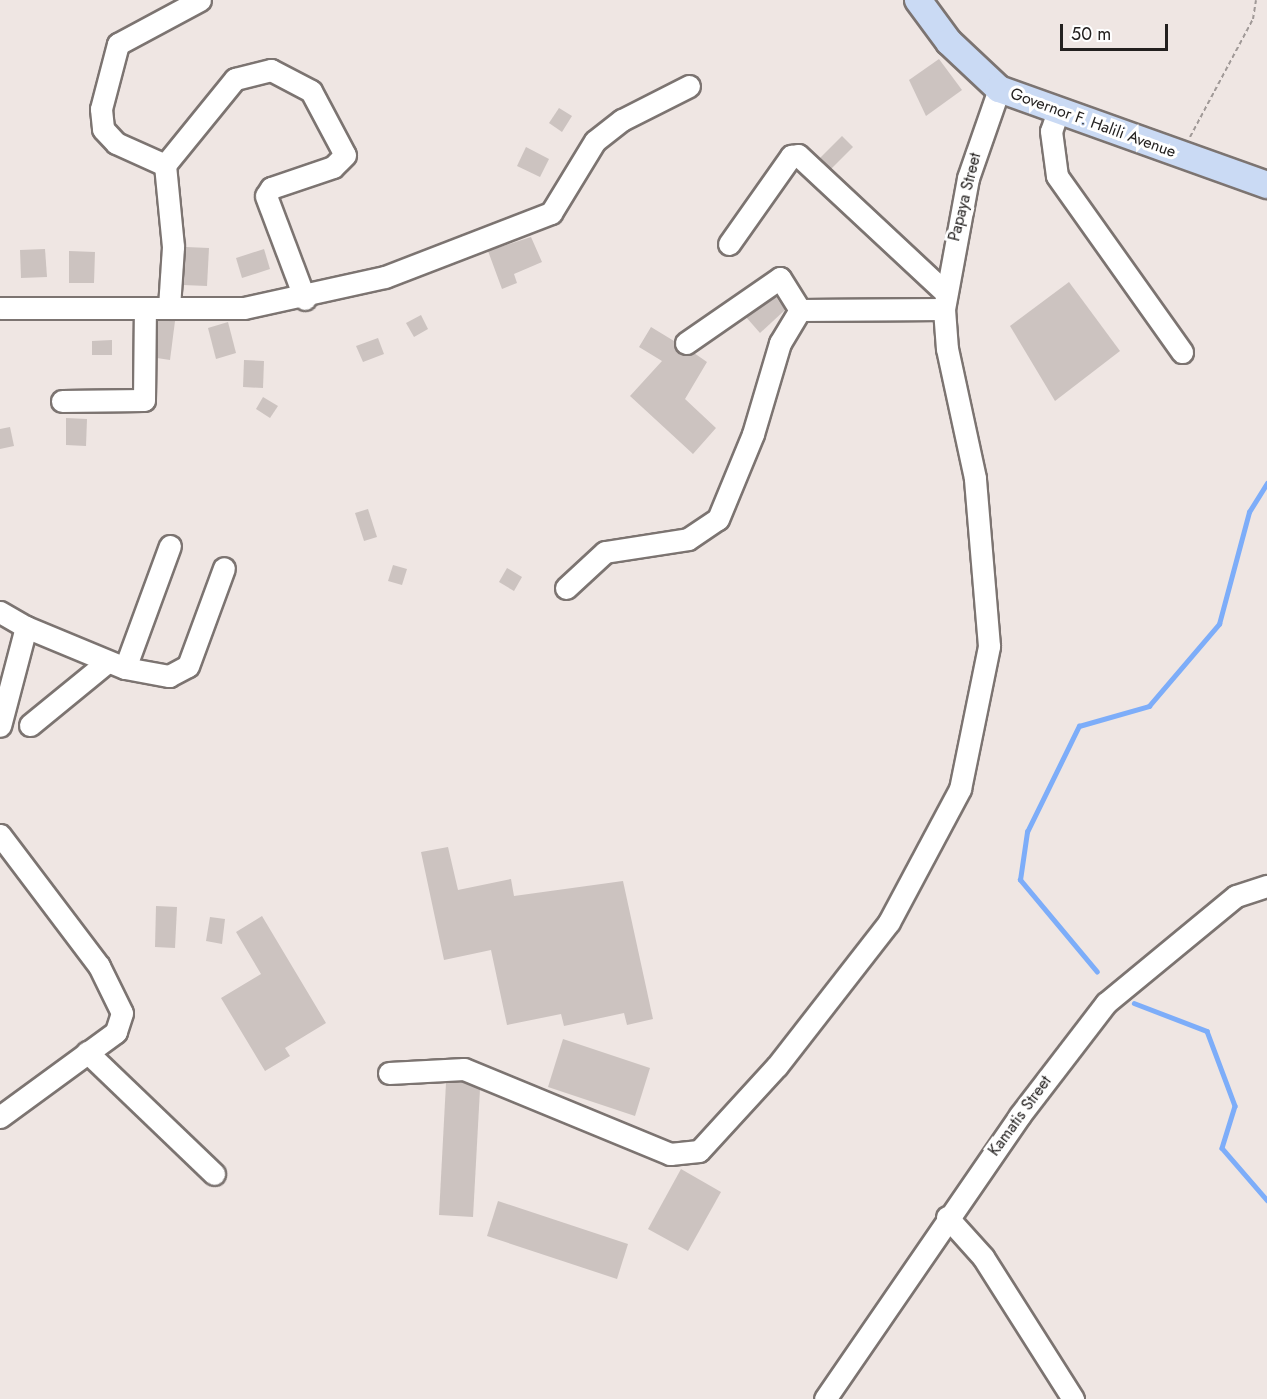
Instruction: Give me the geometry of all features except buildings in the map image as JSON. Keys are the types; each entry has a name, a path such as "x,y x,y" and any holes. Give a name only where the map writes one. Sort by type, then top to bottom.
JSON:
{"main road":[{"name":"Governor F. Halili Avenue","path":"918,0 949,42 999,89 1057,114 1267,185"}],"street":[{"path":"165,165 116,143 103,129 104,99 118,44 200,0"},
{"path":"169,308 173,247 165,165 236,79 271,70 311,91 345,155 333,167 270,188 266,196 305,299"},
{"path":"0,309 244,308 305,299 385,277 551,213 595,141 621,120 689,86"},
{"name":"Papaya Street","path":"389,1072 464,1069 670,1154 699,1151 771,1074 889,922 960,789 989,646 975,478 947,348 945,300 968,178 999,89"},
{"path":"1057,114 1051,132 1058,176 1182,352"},
{"path":"729,244 786,162 798,155 945,300"},
{"path":"686,343 780,278 800,310"},
{"path":"800,310 945,300"},
{"path":"62,401 144,400 145,308"},
{"path":"566,588 604,552 688,539 718,519 753,434 780,343 800,310"},
{"path":"30,725 116,665 170,546"},
{"path":"0,612 26,627 116,665 169,676 188,666 224,568"},
{"path":"0,726 26,627"},
{"path":"0,836 115,996 121,1023 87,1052 0,1117"},
{"name":"Kamatis Street","path":"825,1399 947,1217 1106,1003 1236,896 1267,886"},
{"path":"87,1052 214,1174"},
{"path":"947,1217 983,1257 1073,1399"},
{"path":"839,1377 844,1399"}],"path":[{"path":"1181,155 1253,19 1256,0"}],"waterway":[{"path":"1097,972 1020,880 1027,832 1079,726 1149,706 1219,624 1249,512 1267,483"},
{"path":"1134,1003 1207,1031 1235,1106 1222,1148 1267,1200"}]}
